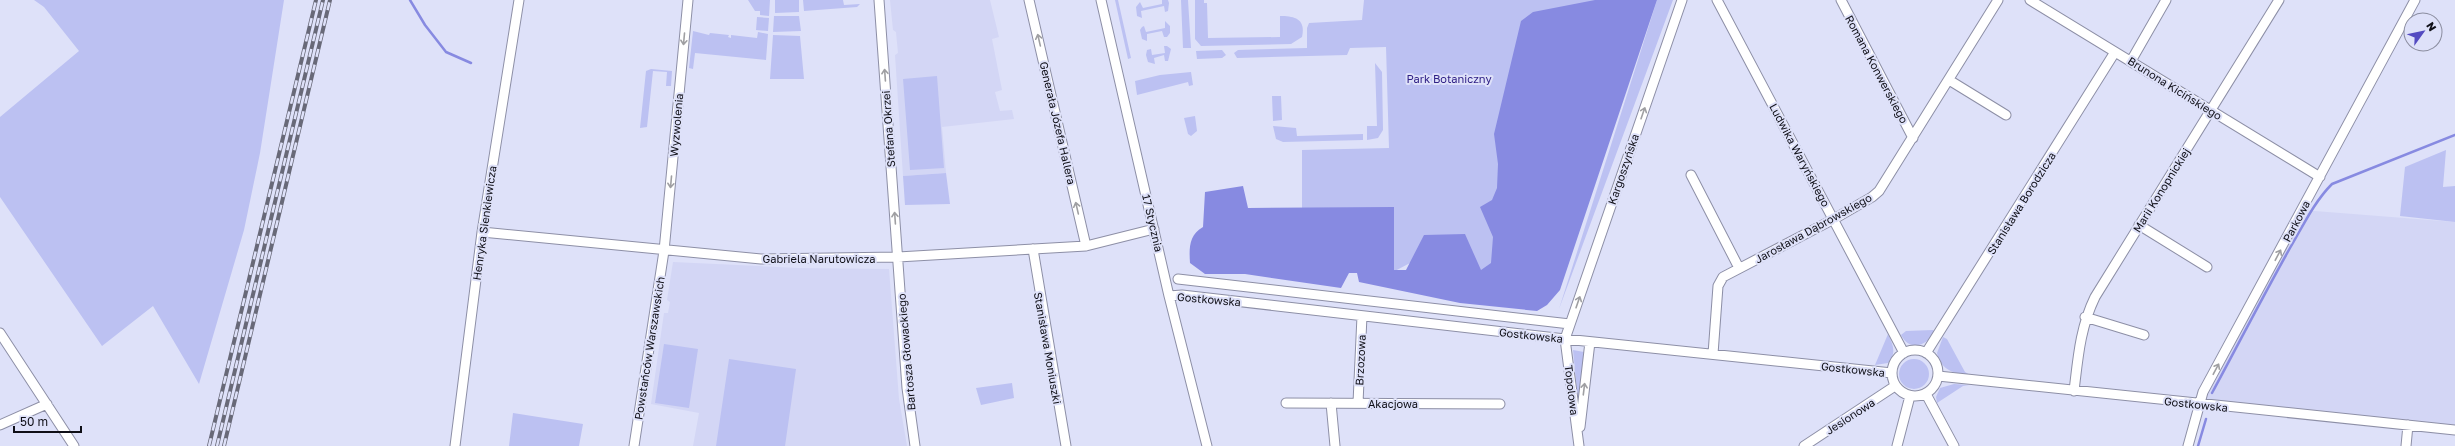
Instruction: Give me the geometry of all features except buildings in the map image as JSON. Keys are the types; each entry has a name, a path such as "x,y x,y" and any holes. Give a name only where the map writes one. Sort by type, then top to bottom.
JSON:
{"street":[{"name":"Henryka Sienkiewicza","path":"455,446 482,232 519,0"},
{"name":"Wyzwolenia","path":"664,250 688,0"},
{"name":"Stefana Okrzei","path":"879,0 898,257"},
{"name":"Generała Józefa Hallera","path":"1029,0 1086,246"},
{"name":"17 Stycznia","path":"1101,0 1169,296 1207,446"},
{"name":"Kargoszyńska","path":"1566,339 1682,0"},
{"name":"Ludwika Waryńskiego","path":"1717,0 1904,353"},
{"name":"Romana Konwerskiego","path":"1841,0 1913,138"},
{"name":"Jarosława Dąbrowskiego","path":"1713,354 1718,286 1723,277 1834,219 1867,200 1878,191 1913,138 1998,0"},
{"name":"Brunona Kicińskiego","path":"2030,0 2042,3 2115,52 2320,177"},
{"path":"2131,61 2166,0"},
{"name":"Marii Konopnickiej","path":"2074,391 2080,336 2085,317 2139,225 2279,0"},
{"name":"Parkowa","path":"2188,446 2199,404 2415,0"},
{"name":"Stanisława Borodzicza","path":"1926,353 2115,52"},
{"path":"1949,80 2006,115"},
{"path":"1691,175 1739,268"},
{"path":"2139,225 2207,267"},
{"name":"Gabriela Narutowicza","path":"482,232 761,259 898,257 1086,246 1154,229"},
{"name":"Stanisława Moniuszki","path":"1033,249 1066,446"},
{"name":"Powstańców Warszawskich","path":"634,446 664,250"},
{"name":"Bartosza Głowackiego","path":"898,257 907,388 915,446"},
{"path":"1178,279 1570,324"},
{"name":"Gostkowska","path":"1169,296 1182,295 1590,342 1892,373"},
{"name":"Brzozowa","path":"1358,403 1362,316"},
{"path":"2085,317 2144,335"},
{"path":"0,333 74,446"},
{"name":"Topolowa","path":"1566,339 1578,444"},
{"name":"Topolowa","path":"1578,444 1590,342"},
{"path":"1912,350 1926,353 1936,364 1938,376 1933,388 1926,394 1910,396 1895,386 1892,373 1897,359 1904,353 1912,350"},
{"name":"Gostkowska","path":"1938,376 2455,430"},
{"name":"Jesionowa","path":"1804,446 1895,386"},
{"path":"1926,394 1954,446"},
{"path":"1897,446 1910,396"},
{"path":"1331,403 1334,446"},
{"path":"0,424 47,404"},
{"name":"Akacjowa","path":"1286,404 1500,404"},
{"path":"2406,446 2408,425"}],"shaded area":[{"path":"890,0 990,0 999,37 992,39 1002,90 995,92 1000,111 1012,110 1014,119 942,127 946,173 903,176 895,55 898,53 896,32 893,30"},
{"path":"2302,210 2455,222 2455,430 2199,404"},
{"path":"673,262 798,268 889,269 899,399 907,446 693,446 699,413 651,404 664,313 668,313 670,302 667,300"}],"green space":[{"path":"34,0 284,0 260,153 244,230 199,384 153,306 102,346 0,197 0,117 79,51 44,7"},
{"path":"748,0 770,0 769,16 760,15 760,11 755,11"},
{"path":"775,0 799,0 799,12 775,13"},
{"path":"803,0 843,0 844,5 860,4 857,7 804,11"},
{"path":"1115,0 1118,0 1131,58 1128,59"},
{"path":"1162,0 1168,0 1168,11 1165,12 1164,6 1141,11 1142,18 1137,16 1136,7 1140,2 1143,8 1162,4"},
{"path":"1181,0 1188,0 1191,48 1183,48"},
{"path":"1195,0 1204,0 1204,3 1207,3 1208,38 1280,37 1280,16 1295,18 1301,22 1303,31 1302,37 1291,44 1201,46 1195,39"},
{"name":"Park Botaniczny","path":"1364,0 1600,0 1499,234 1493,266 1480,273 1410,263 1393,272 1302,218 1302,150 1389,148 1386,47 1350,48 1347,55 1237,58 1234,53 1238,50 1307,48 1307,28 1309,23 1362,20"},
{"path":"1657,0 1673,0 1559,309"},
{"path":"774,16 799,16 801,31 773,32"},
{"path":"757,17 769,18 768,31 756,30"},
{"path":"1165,21 1170,26 1170,33 1167,37 1164,37 1162,31 1147,34 1147,41 1142,39 1140,30 1142,27 1144,26 1146,32 1165,28"},
{"path":"693,31 709,35 710,33 729,35 728,37 731,38 731,35 757,38 758,32 768,34 766,60 695,53 693,69 689,68"},
{"path":"773,35 800,36 804,79 770,79"},
{"path":"1164,46 1171,49 1168,61 1165,61 1164,55 1154,58 1155,64 1148,62 1146,55 1147,50 1151,49 1152,55 1165,53"},
{"path":"1222,50 1226,55 1222,58 1197,59 1196,51"},
{"path":"1375,63 1382,72 1383,130 1378,138 1367,140 1367,126 1377,126"},
{"path":"651,69 672,71 671,86 666,86 667,72 653,71 647,127 640,128 646,71"},
{"path":"1191,72 1193,85 1189,86 1188,82 1137,95 1135,81 1160,75"},
{"path":"937,76 944,168 910,170 903,79"},
{"path":"1272,96 1281,96 1282,120 1273,121"},
{"path":"1195,116 1197,131 1191,136 1188,134 1184,118"},
{"path":"1273,126 1296,128 1297,136 1363,134 1363,140 1283,142 1276,139"},
{"path":"2446,150 2443,187 2455,186 2455,222 2400,216 2405,167"},
{"path":"946,173 950,204 905,205 903,176"},
{"path":"1933,330 1935,332 1927,341 1918,345 1909,344 1901,335 1906,331"},
{"path":"1888,334 1893,345 1891,359 1888,363 1875,365"},
{"path":"1943,337 1947,339 1965,372 1970,375 1959,374 1949,370 1939,359 1937,353"},
{"path":"664,344 698,349 689,408 655,403"},
{"path":"1573,350 1584,352 1579,401 1578,401"},
{"path":"729,359 796,369 785,446 716,446"},
{"path":"1914,359 1925,363 1929,374 1925,385 1914,389 1903,385 1899,374 1903,363"},
{"path":"1012,383 1014,398 981,405 976,388"},
{"path":"1954,384 1969,385 1963,386 1937,403 1936,397 1940,388"},
{"path":"513,413 583,424 579,446 509,446"}],"water":[{"path":"1595,0 1657,0 1560,290 1547,305 1537,311 1460,303 1359,282 1357,273 1349,273 1341,288 1245,274 1205,274 1190,263 1190,247 1192,238 1198,230 1203,227 1205,192 1243,186 1248,208 1394,207 1394,270 1406,270 1424,235 1465,234 1481,270 1491,263 1493,237 1480,207 1492,200 1497,188 1498,164 1494,134 1521,21 1533,12"}],"waterway":[{"path":"410,0 425,25 446,52 471,63"},
{"path":"2212,393 2304,223 2314,206 2332,184 2455,135"},
{"path":"2198,446 2206,419"}],"railway":[{"path":"209,446 316,0"},
{"path":"217,446 323,0"},
{"path":"224,446 330,0"}]}
